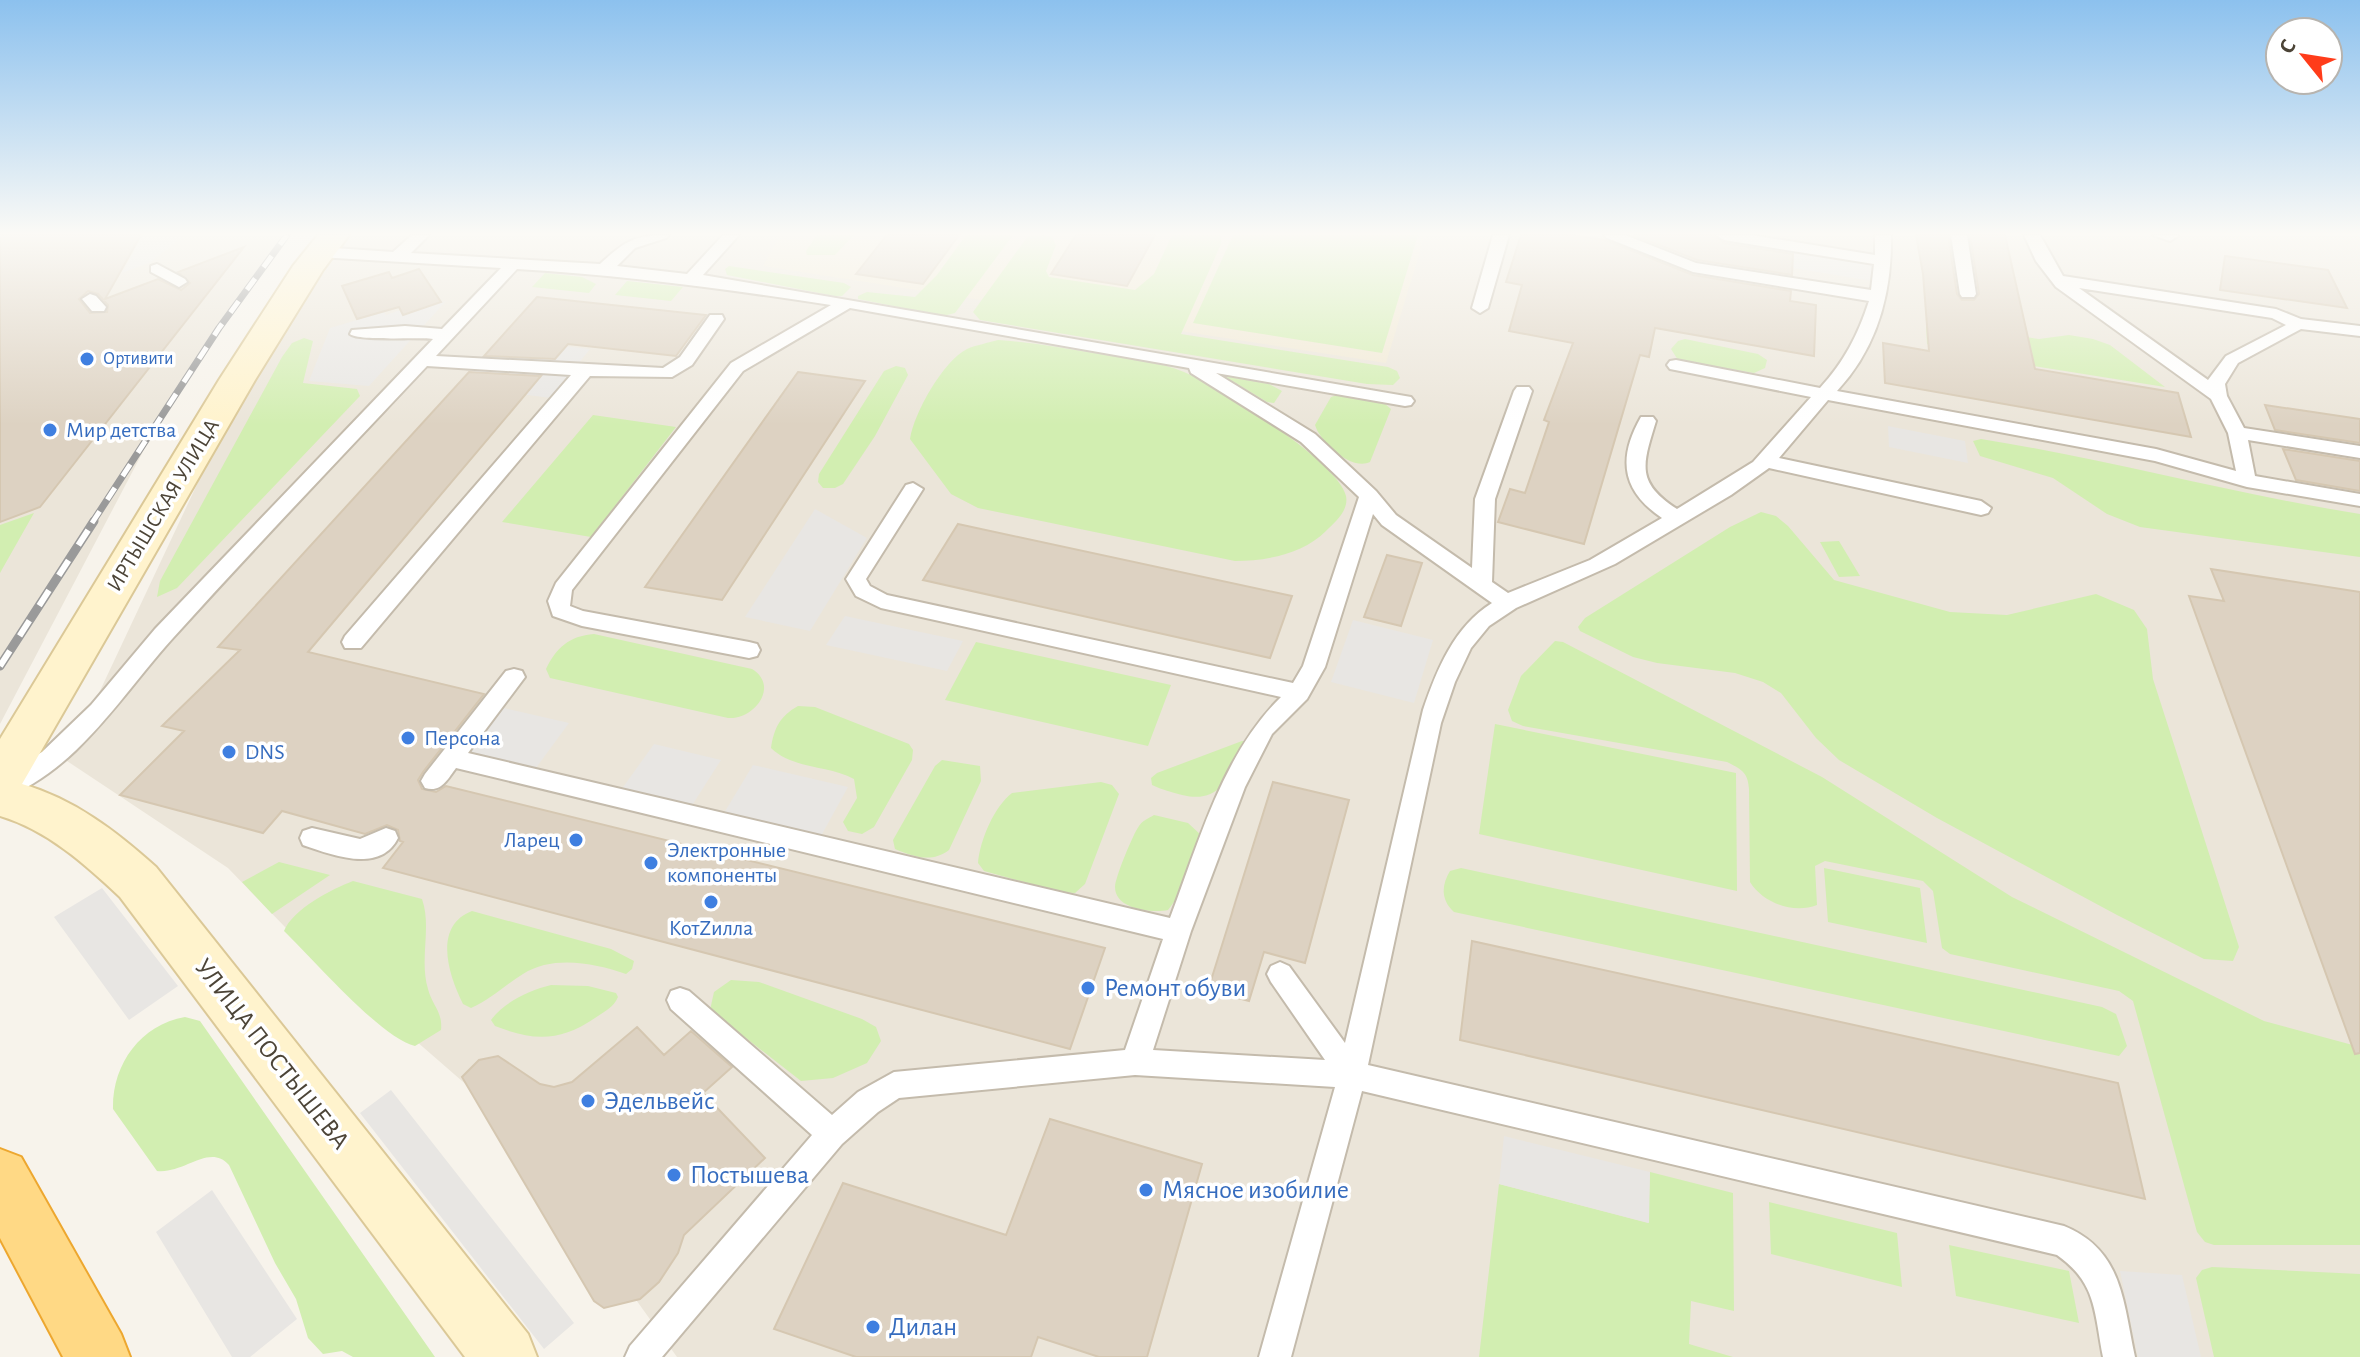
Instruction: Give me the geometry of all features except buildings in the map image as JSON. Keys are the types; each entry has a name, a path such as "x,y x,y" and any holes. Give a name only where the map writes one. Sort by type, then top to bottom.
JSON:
{"highway":[{"path":"0,1178 98,1357"}],"main road":[{"name":"ИРТЫШСКАЯ УЛИЦА","path":"0,780 237,380 290,298"},
{"name":"УЛИЦА ПОСТЫШЕВА","path":"0,797 41,809 106,852 138,882 505,1357"}],"lane":[{"path":"0,789 50,759 99,711 163,635 481,298"},
{"path":"817,298 1405,401"},
{"path":"1480,308 1483,298"},
{"path":"1275,1357 1352,1075 1430,723 1439,695 1465,642 1481,621 1507,603 1594,567 1766,461 1799,418 1843,376 1859,351 1878,298"},
{"path":"2083,298 2218,396"},
{"path":"2176,298 2276,314 2297,324 2360,331"},
{"path":"749,650 582,618 560,611 558,601 563,588 737,367 847,303"},
{"path":"423,360 650,374 675,370 690,356 716,319"},
{"path":"2247,481 2237,433 2218,396 2216,384 2229,362 2273,337 2290,333 2297,324"},
{"path":"358,334 405,331 446,335"},
{"path":"1185,362 1308,438 1369,496 1389,520 1507,603"},
{"path":"1676,365 2156,455 2247,481 2360,500"},
{"path":"353,642 585,370"},
{"path":"1482,585 1485,499 1523,391"},
{"path":"1647,421 1633,470 1637,485 1656,505 1677,518"},
{"path":"2237,433 2360,452"},
{"path":"1766,461 1981,508"},
{"path":"913,489 856,579 863,591 881,601 1299,693"},
{"path":"1135,1062 1219,818 1264,728 1299,693 1314,667 1369,496"},
{"path":"433,781 514,677"},
{"path":"452,758 1178,931"},
{"path":"312,838 362,852 376,848 386,838"},
{"path":"1280,974 1352,1075"},
{"path":"680,1000 832,1134"},
{"path":"641,1357 832,1134 868,1102 894,1085 1135,1062 1352,1075 2064,1241 2084,1255 2102,1276 2119,1357"}],"shaded area":[{"path":"0,298 244,298 168,404 0,724"},
{"path":"307,298 2360,298 2360,1357 677,1357 508,1121 285,927 228,868 67,761 232,410"},
{"path":"971,298 1406,298 1386,363"},
{"path":"446,301 369,386 309,381 330,328 384,312 386,315 400,310 403,315"},
{"path":"502,339 590,349 551,398 459,386"},
{"path":"1888,426 1965,441 1968,463 1889,447"},
{"path":"815,509 867,538 810,631 745,617"},
{"path":"845,616 963,641 947,671 826,645"},
{"path":"1353,620 1433,640 1414,703 1331,682"},
{"path":"504,708 569,723 533,772 465,756"},
{"path":"654,744 721,760 691,807 621,790"},
{"path":"753,765 848,787 821,836 724,813"},
{"path":"102,888 178,986 129,1020 54,917"},
{"path":"391,1090 574,1323 544,1349 360,1113"},
{"path":"1504,1136 1650,1172 1649,1223 1499,1184"},
{"path":"212,1190 297,1319 250,1357 232,1357 156,1232"},
{"path":"2120,1271 2182,1275 2201,1357 2138,1357"}],"green space":[{"path":"966,298 955,313 943,316 858,299"},
{"path":"983,298 1197,298 1181,334 1388,367 1397,371 1400,378 1393,385 1367,384 980,320 973,312"},
{"path":"1204,298 1399,298 1382,353 1193,323"},
{"path":"1938,323 2039,339 2069,335 2093,339 2110,345 2165,387 1945,352 1927,344 1926,326"},
{"path":"304,338 313,341 303,383 357,389 360,396 177,588 157,597 160,581 282,357 292,343"},
{"path":"1685,339 1758,354 1767,360 1765,368 1754,373 1678,360 1671,349 1678,341"},
{"path":"998,340 1143,361 1184,372 1275,426 1322,464 1338,481 1346,496 1343,511 1317,539 1295,551 1259,560 1235,561 978,508 951,494 910,439 923,402 949,364 967,349"},
{"path":"896,366 905,368 908,375 875,436 843,484 823,488 818,482 819,474 884,371"},
{"path":"1224,376 1269,384 1282,391 1274,403 1267,402"},
{"path":"1340,394 1384,403 1391,409 1370,462 1362,464 1346,459 1330,447 1318,432 1315,425 1331,397"},
{"path":"593,415 676,427 591,537 502,522"},
{"path":"1981,439 2360,514 2360,557 2140,527 2107,514 2053,478 1980,456 1973,441"},
{"path":"1761,512 1776,516 1788,526 1834,580 1950,612 2007,615 2096,594 2134,610 2147,629 2153,679 2239,947 2233,961 2204,959 2117,915 1937,818 1839,760 1816,738 1781,693 1763,682 1735,673 1633,657 1580,631 1578,627 1585,618 1730,527"},
{"path":"34,513 0,573 0,525"},
{"path":"1839,541 1860,576 1839,577 1820,542"},
{"path":"594,634 752,669 764,684 764,693 747,714 728,718 550,678 546,669 559,649 577,637"},
{"path":"1555,641 1563,642 1822,777 2012,897 2264,1021 2360,1047 2360,1245 2214,1245 2205,1242 2197,1232 2133,1001 2119,991 1950,954 1942,948 1933,891 1923,881 1825,861 1815,866 1817,905 1798,908 1771,901 1750,882 1749,789 1740,769 1727,762 1523,726 1512,721 1508,710 1521,676"},
{"path":"976,642 1171,685 1148,746 945,700"},
{"path":"798,706 815,707 909,744 913,750 912,760 874,827 862,834 848,831 843,822 857,798 854,779 789,760 771,748 779,723"},
{"path":"1495,724 1736,773 1737,891 1479,834"},
{"path":"1247,741 1230,774 1217,790 1207,795 1182,795 1152,785 1151,778 1157,773"},
{"path":"942,760 980,766 981,781 949,850 929,858 895,849 893,840 935,766"},
{"path":"1101,782 1112,785 1119,794 1085,884 1075,893 1060,892 984,871 978,863 989,825 1012,793"},
{"path":"1154,815 1188,823 1201,835 1177,898 1168,910 1161,911 1128,905 1121,901 1115,887 1136,831"},
{"path":"279,862 330,875 272,914 242,882"},
{"path":"1461,868 2102,1007 2116,1014 2127,1046 2119,1056 1454,912 1445,898 1444,887 1450,871"},
{"path":"1824,868 1920,888 1927,943 1828,922"},
{"path":"353,881 422,899 426,921 426,978 441,1030 415,1046 384,1029 284,931 304,908"},
{"path":"472,911 611,949 634,961 632,969 626,974 587,964 547,964 523,974 471,1008 463,1004 457,992 447,952 452,928 460,918"},
{"path":"731,980 759,982 862,1019 876,1027 881,1041 867,1063 833,1078 801,1081 710,1010 714,992"},
{"path":"551,985 588,986 616,993 618,997 595,1018 558,1035 522,1034 495,1026 491,1020 518,998"},
{"path":"185,1017 200,1021 435,1357 353,1357 342,1351 323,1354 308,1338 296,1299 275,1263 229,1165 213,1157 167,1171 157,1171 113,1109 114,1093 123,1063 142,1038 169,1021"},
{"path":"1650,1172 1733,1193 1734,1311 1691,1301 1689,1344 1733,1357 1479,1357 1499,1184 1648,1223"},
{"path":"1769,1202 1897,1233 1902,1287 1771,1254"},
{"path":"1949,1245 2069,1271 2079,1323 1956,1296"},
{"path":"2212,1267 2360,1274 2360,1357 2214,1357 2196,1278 2202,1270"}],"railway":[{"path":"92,523 241,298"},
{"path":"0,666 94,521"}],"place":[{"name":"Ортивити","path":"87,359"},
{"name":"Мир детства","path":"50,430"},
{"name":"Персона","path":"408,738"},
{"name":"DNS","path":"229,752"},
{"name":"Ларец","path":"576,840"},
{"name":"Электронные компоненты","path":"651,863"},
{"name":"КотZилла","path":"711,902"},
{"name":"Ремонт обуви","path":"1088,988"},
{"name":"Эдельвейс","path":"588,1101"},
{"name":"Постышева","path":"674,1175"},
{"name":"Мясное изобилие","path":"1146,1190"},
{"name":"Дилан","path":"873,1327"}]}
